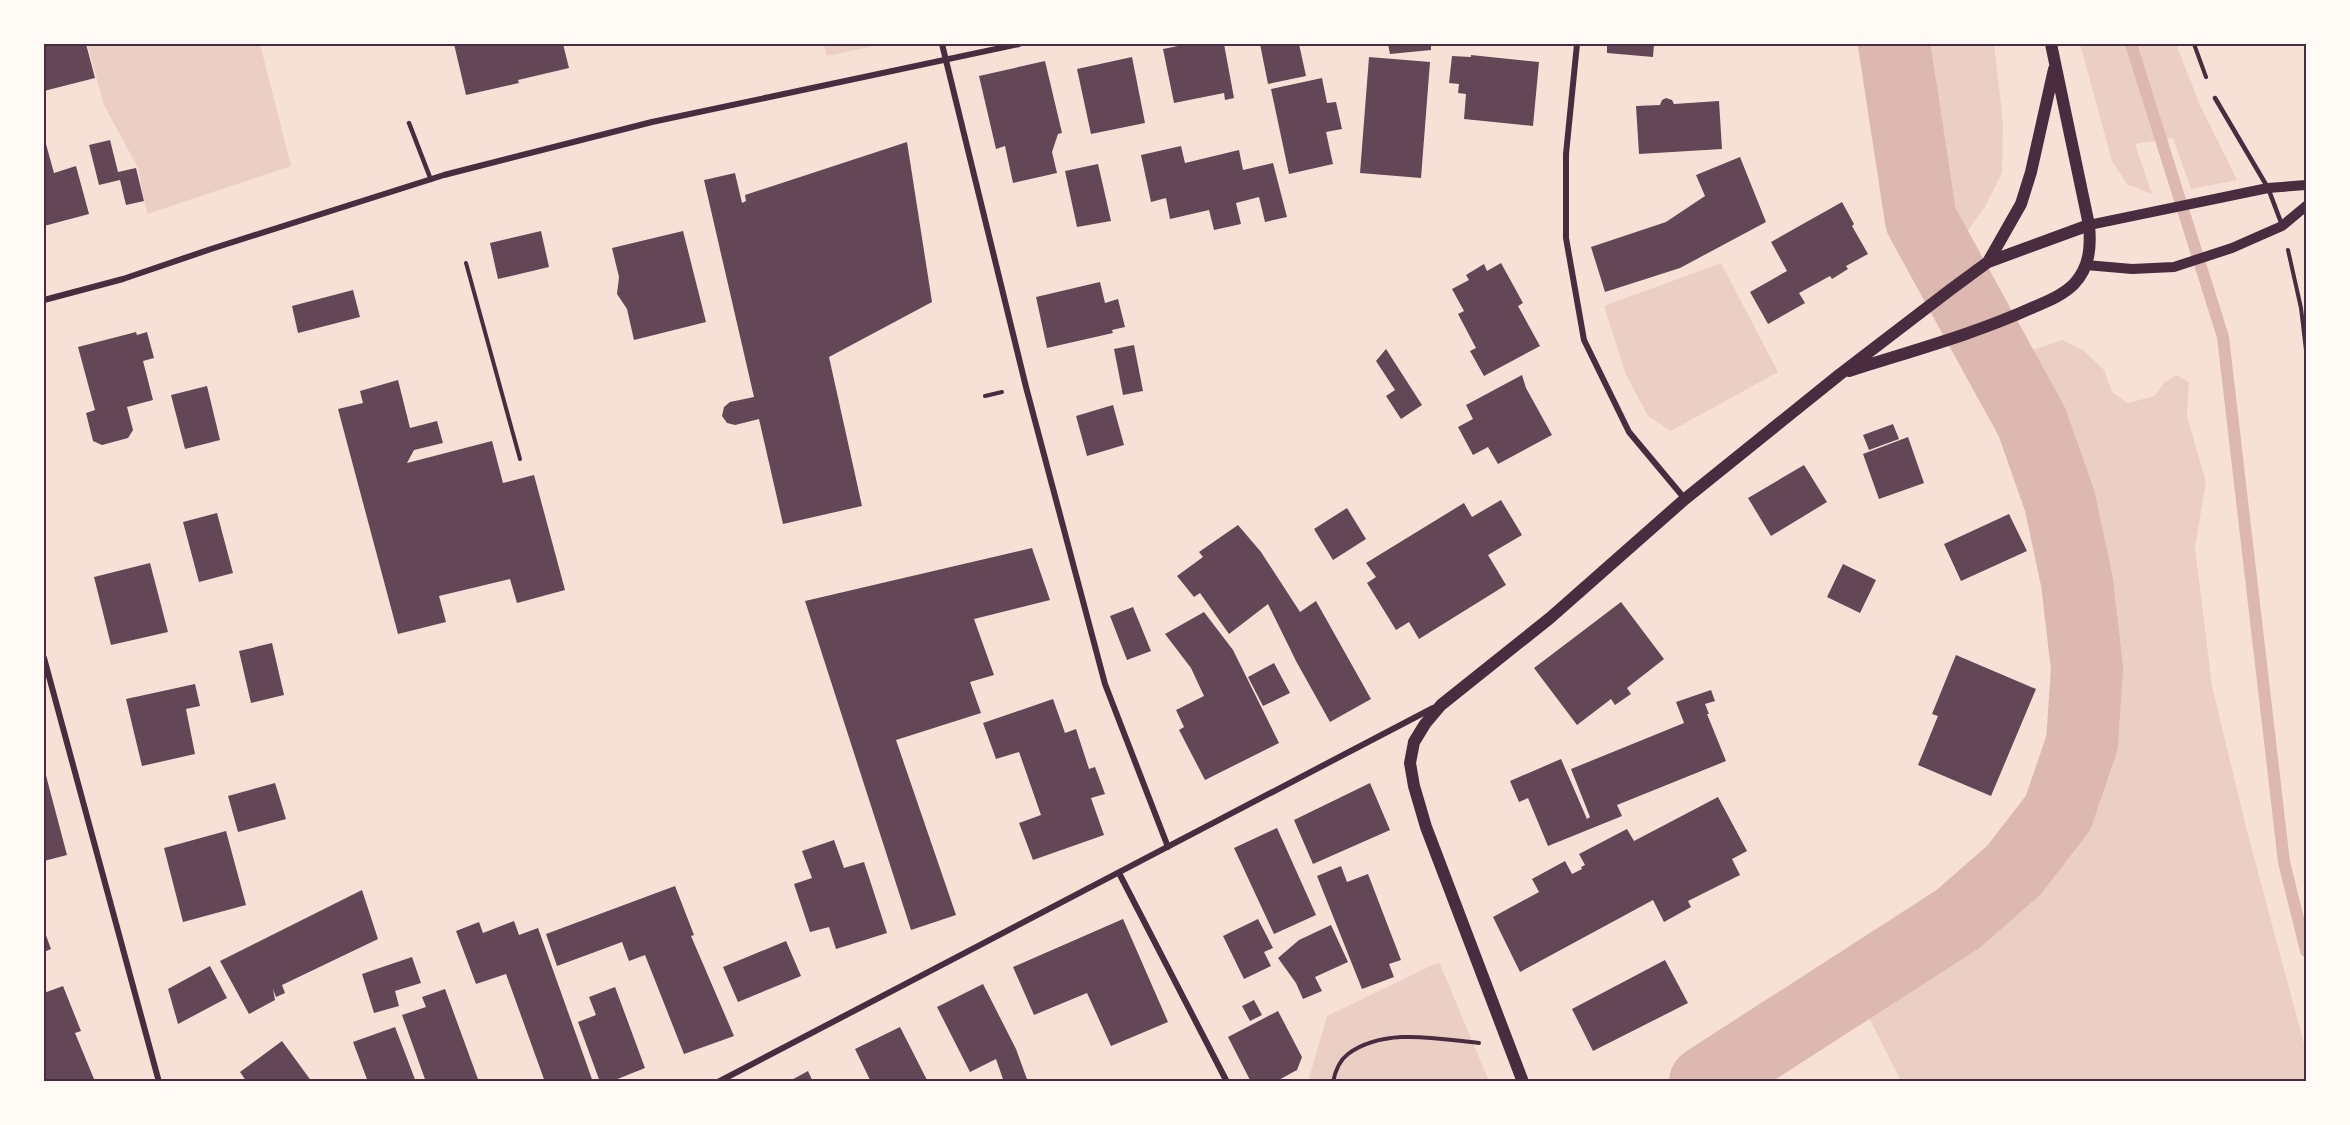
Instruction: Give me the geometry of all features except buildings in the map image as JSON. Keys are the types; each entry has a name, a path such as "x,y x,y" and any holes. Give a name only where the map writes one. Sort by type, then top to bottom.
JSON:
{"main road":[{"path":"1839,375 2011,317 2059,296 2074,284 2086,265 2090,245 2089,225 2051,44"},
{"path":"1988,262 2020,204 2031,172 2056,64"},
{"path":"1523,1082 1426,827 1414,786 1410,763 1414,742 1425,724 1441,705 1550,618 1685,499 1839,375 1950,290 1988,262 2089,225"}],"street":[{"path":"942,44 1026,387 1105,684 1168,847"},
{"path":"44,300 123,279 431,180 652,122 1019,44"},
{"path":"1577,44 1566,154 1566,238 1584,340 1629,432 1685,499"},
{"path":"2089,225 2268,188 2307,185"},
{"path":"2086,265 2132,270 2174,267 2232,248 2282,226 2307,206"},
{"path":"44,658 159,1082"},
{"path":"718,1082 1441,705"},
{"path":"1119,873 1227,1082"}],"lane":[{"path":"2215,98 2268,188 2282,226"},
{"path":"409,123 431,180"}],"path":[{"path":"2194,44 2215,98"},
{"path":"2282,226 2301,308 2307,350"},
{"path":"466,263 520,459"},
{"path":"2301,308 2307,306"},
{"path":"1333,1082 1336,1069 1347,1054 1375,1042 1408,1036 1510,1047"}],"shaded area":[{"path":"87,44 260,44 291,166 147,214 138,168 104,105"},
{"path":"824,44 884,44 827,56"},
{"path":"1872,44 1994,44 2003,122 2002,173 1985,207 1958,244 1923,274 1886,174"},
{"path":"2080,44 2176,44 2200,105 2237,180 2191,189 2173,138 2135,144 2152,194 2127,184 2112,161"},
{"path":"1721,263 1778,372 1671,431 1648,416 1626,375 1604,306"},
{"path":"2062,340 2083,350 2104,370 2112,392 2128,403 2155,396 2163,384 2176,375 2189,382 2187,416 2206,482 2195,548 2212,686 2247,831 2306,1051 2306,1081 1901,1081 1862,1004 1957,940 2029,883 2073,830 2094,778 2101,716 2099,625 2084,530 2065,460 2042,410 2009,358"},
{"path":"1439,962 1489,1081 1308,1082 1327,1016"}],"waterway":[{"path":"1705,1082 1958,919 2014,870 2058,813 2082,743 2087,668 2077,582 2060,502 2032,422 1921,220 1894,44"},
{"path":"2131,44 2223,337 2284,862 2306,951"}]}
